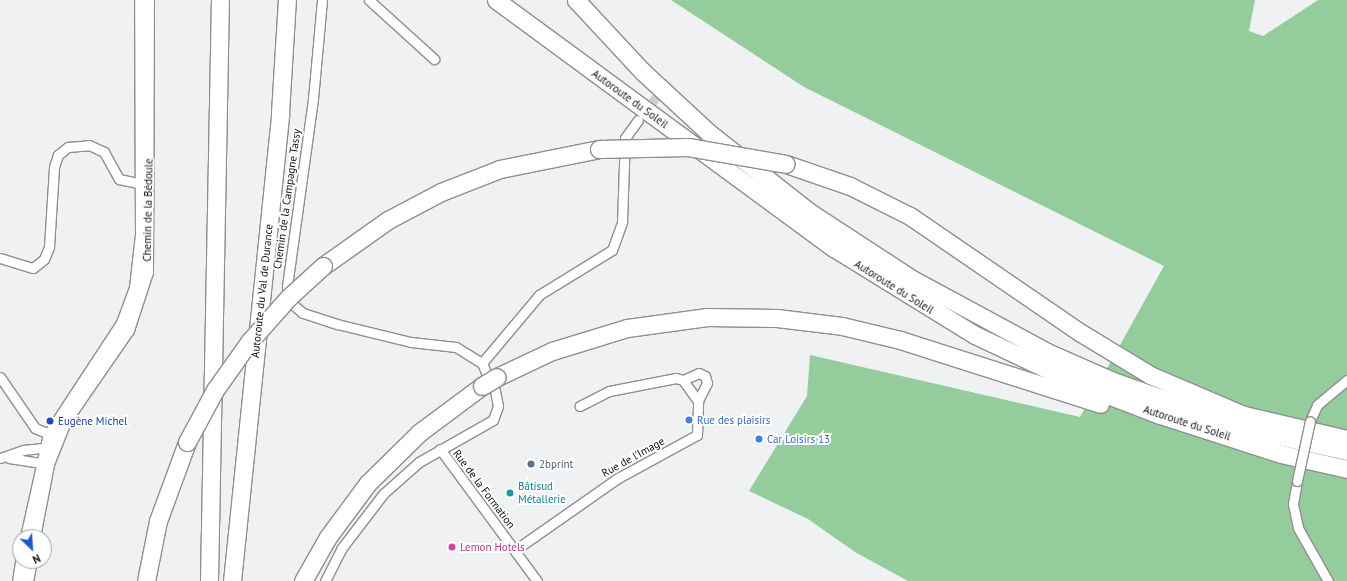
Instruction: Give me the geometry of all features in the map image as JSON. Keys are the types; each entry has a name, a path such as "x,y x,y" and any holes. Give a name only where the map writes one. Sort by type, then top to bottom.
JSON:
{"highway":[{"path":"209,581 220,0"},
{"name":"Autoroute du Val de Durance","path":"232,581 280,113 287,0"},
{"name":"Autoroute du Soleil","path":"496,0 770,204 865,270 939,315 1034,365 1109,396 1281,454 1347,469"},
{"name":"Autoroute du Soleil","path":"576,0 642,72 709,133 808,211 912,279 1047,352 1113,381 1251,430 1347,451"},
{"path":"146,581 158,521 187,442 215,390 249,342 289,297 323,266 388,220 441,192 500,169 599,149 688,148 786,164 850,186 910,216 1081,333 1157,378 1244,415 1347,439"},
{"path":"303,581 328,537 368,483 420,432 490,382 552,352 627,328 700,318 777,318 842,326 900,340 1178,429 1281,454"}],"street":[{"name":"Chemin de la Bédoule","path":"28,529 49,447 65,421 116,350 138,304 148,260 140,0"},
{"name":"Chemin de la Bédoule","path":"49,447 49,434 122,323 135,287 145,185 148,0"},
{"name":"Chemin de la Campagne Tassy","path":"322,0 287,287 288,301 297,310 314,317 390,338 456,347 482,363"},
{"path":"369,0 434,59"},
{"path":"326,581 341,549 383,494 419,462 493,420 498,406 482,363 539,295 612,250 622,222 625,138 638,120"},
{"path":"0,258 32,268 44,259 50,247 54,167 58,155 68,147 89,145 104,152 119,179 145,185"},
{"name":"Rue de l’Image","path":"515,550 621,476 696,437 698,401 707,383 705,376 699,373 683,380 673,377 610,391 580,406"},
{"path":"0,377 35,428 49,434"},
{"path":"683,380 698,401"},
{"path":"1328,581 1298,528 1293,504 1296,481 1310,421 1317,405 1347,380"},
{"path":"0,459 49,447"},
{"name":"Rue de la Formation","path":"440,449 537,581"},
{"path":"0,459 18,457 44,463"},
{"name":"Chemin de la Bédoule","path":"35,529 44,463"},
{"path":"18,581 20,569"},
{"path":"27,581 29,569"}],"green space":[{"path":"671,0 1255,0 1249,31 1263,36 1318,0 1347,0 1347,581 908,581 855,552 808,519 749,491 807,396 810,355 1080,417 1164,266 804,87"}],"tunnel":[{"path":"644,113 669,81"}],"place":[{"name":"Rue des plaisirs","path":"689,420"},
{"name":"Eugène Michel","path":"50,421"},
{"name":"Car Loisirs 13","path":"759,439"},
{"name":"2bprint","path":"531,464"},
{"name":"Bâtisud Métallerie","path":"510,493"},
{"name":"Lemon Hotels","path":"452,547"}]}
